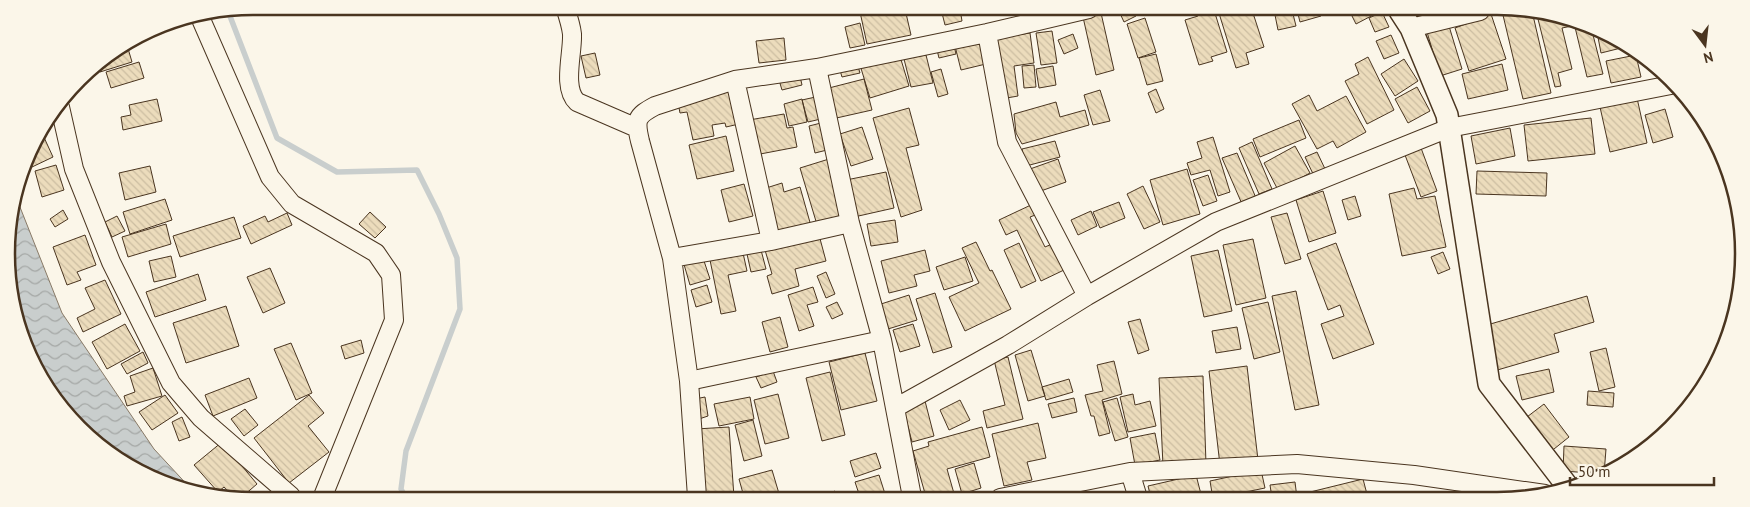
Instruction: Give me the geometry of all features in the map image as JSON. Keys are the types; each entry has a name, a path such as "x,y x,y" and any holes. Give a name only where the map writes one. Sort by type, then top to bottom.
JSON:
{"street":[{"path":"568,15 572,32 569,81 573,98 577,102 637,128"},
{"path":"697,492 689,381 672,258 637,128 638,118 642,112 736,80 817,68 987,33 1064,15"},
{"path":"1443,15 1406,19 1447,115 1489,384 1564,482"},
{"path":"202,21 270,178 292,204 376,253 391,275 394,320 325,492"},
{"path":"987,33 1007,142 1087,296"},
{"path":"817,68 850,223 882,340 911,492"},
{"path":"736,80 771,241"},
{"path":"895,408 1008,345 1087,296 1216,222 1449,128 1667,87"},
{"path":"61,112 74,168 111,262 171,383 201,418 285,492"},
{"path":"672,258 771,241 850,223"},
{"path":"689,381 882,340"},
{"path":"1038,492 1130,472 1297,464 1414,475 1521,490"},
{"path":"1130,472 1136,492"}],"water":[{"path":"20,207 62,313 154,449 184,481 162,474 134,460 108,443 74,411 47,373 33,345 23,315 17,285 15,254"}],"building":[{"path":"861,15 906,15 911,35 867,44"},
{"path":"942,15 961,15 962,21 945,25"},
{"path":"1101,15 1114,70 1096,75 1083,17"},
{"path":"1121,15 1136,15 1136,16 1124,22"},
{"path":"1216,15 1227,52 1211,57 1213,61 1199,65 1185,20 1198,16"},
{"path":"1220,15 1254,15 1264,47 1246,53 1249,64 1236,68"},
{"path":"1275,15 1293,15 1296,26 1278,30"},
{"path":"1298,15 1321,16 1300,22"},
{"path":"1352,15 1373,15 1356,24"},
{"path":"1376,15 1383,15 1389,27 1375,32 1369,18"},
{"path":"1482,15 1491,15 1506,59 1469,71 1455,28 1474,21"},
{"path":"1503,15 1534,18 1551,93 1523,99"},
{"path":"1145,18 1156,52 1138,58 1127,24"},
{"path":"1538,19 1569,27 1562,28 1572,69 1558,73 1561,86 1555,87"},
{"path":"860,23 865,45 850,48 845,27"},
{"path":"1449,26 1462,69 1440,76 1427,32"},
{"path":"1575,29 1593,36 1603,74 1587,77"},
{"path":"1052,31 1057,63 1041,65 1036,33"},
{"path":"1030,33 1034,63 1014,66 1018,96 1001,99 991,39"},
{"path":"1073,34 1078,48 1064,54 1058,40"},
{"path":"1391,35 1399,53 1384,59 1376,41"},
{"path":"784,38 786,60 759,63 756,41"},
{"path":"1598,38 1619,49 1601,53"},
{"path":"984,39 990,63 961,70 955,46"},
{"path":"953,42 956,54 939,58 936,46"},
{"path":"129,50 132,62 100,72 108,64"},
{"path":"595,53 600,75 586,78 581,56"},
{"path":"899,53 909,86 870,98 860,65"},
{"path":"1156,54 1163,81 1147,85 1139,58"},
{"path":"926,55 933,83 911,87 904,59"},
{"path":"1631,56 1637,61 1641,77 1611,83 1606,61"},
{"path":"1368,57 1394,110 1367,124 1345,81 1359,74 1355,64"},
{"path":"1404,59 1418,81 1395,96 1381,74"},
{"path":"139,62 144,78 111,88 106,72"},
{"path":"857,63 860,73 842,77 839,67"},
{"path":"1502,64 1508,90 1468,99 1462,74"},
{"path":"1034,65 1036,87 1024,88 1022,66"},
{"path":"1053,66 1056,85 1039,88 1036,69"},
{"path":"941,69 948,94 938,97 931,72"},
{"path":"800,76 802,85 782,90 779,80"},
{"path":"864,79 872,110 832,119 825,89"},
{"path":"1417,87 1430,111 1408,123 1395,99"},
{"path":"1156,89 1164,109 1156,113 1148,93"},
{"path":"1100,90 1110,121 1093,125 1084,95"},
{"path":"732,91 739,124 726,127 725,123 712,125 714,136 693,140 687,112 680,113 678,103"},
{"path":"1309,95 1317,111 1346,96 1366,132 1337,148 1333,141 1317,149 1292,104"},
{"path":"820,96 825,118 808,122 802,100"},
{"path":"1637,98 1647,143 1610,152 1600,107"},
{"path":"157,99 162,121 123,130 121,117 131,115 129,105"},
{"path":"802,99 807,122 789,126 784,104"},
{"path":"1056,102 1060,117 1085,110 1089,125 1022,144 1016,133 1014,114"},
{"path":"909,108 919,145 906,148 922,210 901,217 873,118"},
{"path":"1665,109 1673,137 1653,143 1645,115"},
{"path":"784,114 787,128 793,127 797,147 755,155 749,120"},
{"path":"1591,118 1595,154 1528,161 1524,125"},
{"path":"1299,120 1306,138 1260,157 1253,139"},
{"path":"825,122 831,149 815,153 809,126"},
{"path":"862,127 873,159 851,166 840,134"},
{"path":"1510,128 1515,156 1476,164 1471,136"},
{"path":"726,136 734,171 697,179 689,145"},
{"path":"1213,137 1230,192 1218,196 1210,170 1191,175 1187,163 1202,158 1197,142"},
{"path":"45,139 53,157 32,167 33,162"},
{"path":"1055,141 1060,157 1026,166 1022,149"},
{"path":"1252,142 1272,189 1259,194 1239,148"},
{"path":"1295,146 1310,173 1278,190 1264,163"},
{"path":"1421,148 1437,191 1421,197 1405,155"},
{"path":"1317,152 1326,171 1314,176 1305,157"},
{"path":"1237,153 1256,198 1242,204 1222,158"},
{"path":"829,159 847,219 818,228 800,168"},
{"path":"1058,159 1066,182 1038,192 1030,169"},
{"path":"56,165 64,190 42,197 35,171"},
{"path":"150,166 156,192 125,200 119,173"},
{"path":"1187,169 1200,214 1163,225 1150,180"},
{"path":"1477,171 1547,173 1546,196 1476,194"},
{"path":"886,172 894,208 854,217 846,180"},
{"path":"1208,175 1217,201 1203,206 1193,180"},
{"path":"782,183 784,192 800,187 811,226 776,236 763,189"},
{"path":"744,184 753,216 729,222 721,190"},
{"path":"1143,186 1160,222 1144,229 1127,194"},
{"path":"1414,188 1417,199 1435,196 1446,247 1402,256 1389,194"},
{"path":"1323,191 1336,233 1309,242 1296,200"},
{"path":"1355,196 1361,216 1348,220 1342,200"},
{"path":"165,199 172,220 130,234 123,212"},
{"path":"1119,202 1125,218 1100,228 1093,212"},
{"path":"1033,204 1038,214 1030,217 1045,247 1052,244 1064,270 1041,281 1017,230 1006,235 999,220"},
{"path":"63,210 68,219 55,227 50,219"},
{"path":"1091,211 1097,226 1078,235 1071,220"},
{"path":"370,212 386,227 375,238 359,224"},
{"path":"287,213 292,225 251,244 243,226 265,216 268,222"},
{"path":"1287,213 1301,259 1285,264 1271,217"},
{"path":"117,216 125,231 112,237 105,222"},
{"path":"234,217 241,238 180,257 173,236"},
{"path":"895,220 898,242 871,246 867,224"},
{"path":"166,224 171,244 128,257 122,237"},
{"path":"85,235 96,265 77,272 81,280 67,285 53,247"},
{"path":"819,235 826,261 795,269 799,286 772,294 767,276 772,274 765,250"},
{"path":"1253,239 1266,298 1236,305 1223,245"},
{"path":"976,242 1011,309 965,331 949,297 979,283 962,248"},
{"path":"1019,243 1036,281 1021,288 1004,250"},
{"path":"1336,243 1374,344 1333,359 1321,324 1344,316 1340,305 1328,310 1307,254"},
{"path":"761,250 766,269 751,272 747,254"},
{"path":"925,250 930,271 914,275 917,286 889,293 881,261"},
{"path":"1218,250 1232,311 1204,317 1191,256"},
{"path":"1443,252 1450,269 1438,274 1431,257"},
{"path":"743,253 747,271 728,275 736,311 721,314 710,260"},
{"path":"702,255 710,279 690,285 683,261"},
{"path":"171,256 176,277 154,282 149,261"},
{"path":"965,257 973,281 944,290 936,267"},
{"path":"270,268 285,303 263,313 247,277"},
{"path":"826,272 835,294 826,298 817,276"},
{"path":"198,274 206,300 155,317 146,292"},
{"path":"105,280 121,314 83,332 77,318 95,309 85,288"},
{"path":"707,285 712,302 696,307 691,290"},
{"path":"813,287 818,302 807,305 814,326 799,331 788,295"},
{"path":"1296,291 1319,405 1295,410 1272,296"},
{"path":"935,293 952,347 933,353 916,299"},
{"path":"909,295 917,320 888,329 881,304"},
{"path":"1587,296 1594,322 1554,334 1559,352 1494,371 1480,327"},
{"path":"837,302 843,314 832,319 826,307"},
{"path":"1268,302 1280,352 1254,359 1242,308"},
{"path":"226,306 239,346 186,363 173,323"},
{"path":"780,317 788,347 770,352 762,322"},
{"path":"1140,319 1149,350 1138,354 1128,322"},
{"path":"125,324 140,351 107,369 92,342"},
{"path":"913,324 920,346 900,352 893,330"},
{"path":"1237,327 1241,349 1216,353 1212,331"},
{"path":"361,340 364,353 345,359 341,346"},
{"path":"291,343 312,393 296,400 274,349"},
{"path":"1606,348 1615,387 1599,391 1590,352"},
{"path":"1031,350 1045,396 1028,401 1015,355"},
{"path":"143,352 148,363 127,374 121,364"},
{"path":"865,353 877,401 841,410 829,362"},
{"path":"1008,357 1023,419 987,428 983,411 1005,405 994,360"},
{"path":"1114,361 1122,394 1102,400 1110,433 1099,436 1094,416 1091,416 1085,395 1103,391 1097,365"},
{"path":"1247,366 1258,460 1220,465 1209,371"},
{"path":"153,368 162,396 127,406 124,396 135,392 130,376"},
{"path":"1549,369 1554,392 1522,400 1516,376"},
{"path":"773,371 777,382 761,388 756,377"},
{"path":"830,372 845,435 822,441 806,378"},
{"path":"1203,376 1206,464 1163,466 1159,378"},
{"path":"249,378 257,398 213,416 205,395"},
{"path":"1069,379 1073,392 1046,400 1042,387"},
{"path":"1588,391 1614,393 1613,407 1587,405"},
{"path":"778,394 789,438 765,444 754,400"},
{"path":"1133,394 1135,405 1150,401 1156,426 1128,432 1120,397"},
{"path":"165,395 178,413 152,430 139,412"},
{"path":"309,395 324,413 308,426 329,452 289,483 254,438"},
{"path":"705,397 708,416 699,419 695,399"},
{"path":"750,397 754,419 719,426 714,404"},
{"path":"1074,398 1077,412 1052,418 1048,404"},
{"path":"1117,398 1128,437 1115,441 1103,402"},
{"path":"960,400 970,420 949,430 940,410"},
{"path":"925,401 934,436 912,442 903,407"},
{"path":"1544,404 1569,437 1549,453 1523,420"},
{"path":"245,409 258,425 244,436 231,419"},
{"path":"182,417 190,437 179,441 172,422"},
{"path":"753,420 762,456 744,461 735,425"},
{"path":"1038,423 1046,458 1027,462 1032,480 1004,486 992,434"},
{"path":"729,427 734,492 701,492 696,429"},
{"path":"982,427 990,457 947,469 954,492 925,492 913,451 929,446 928,442"},
{"path":"1155,433 1160,460 1135,465 1130,438"},
{"path":"222,442 257,484 248,492 227,490 224,487 221,490 215,489 194,465"},
{"path":"1564,446 1606,449 1605,466 1590,473 1563,471"},
{"path":"876,453 881,468 855,477 850,461"},
{"path":"974,463 981,488 961,492 955,469"},
{"path":"772,470 779,492 743,492 739,479"},
{"path":"1261,470 1265,488 1246,492 1212,492 1210,481"},
{"path":"879,475 884,492 858,492 855,482"},
{"path":"1196,475 1200,492 1150,492 1148,486"},
{"path":"1363,479 1366,492 1310,492"},
{"path":"1295,482 1296,492 1271,492 1270,485"}],"waterway":[{"path":"230,16 277,138 337,172 417,170 439,214 457,258 460,309 406,451 401,489 403,492"}]}
